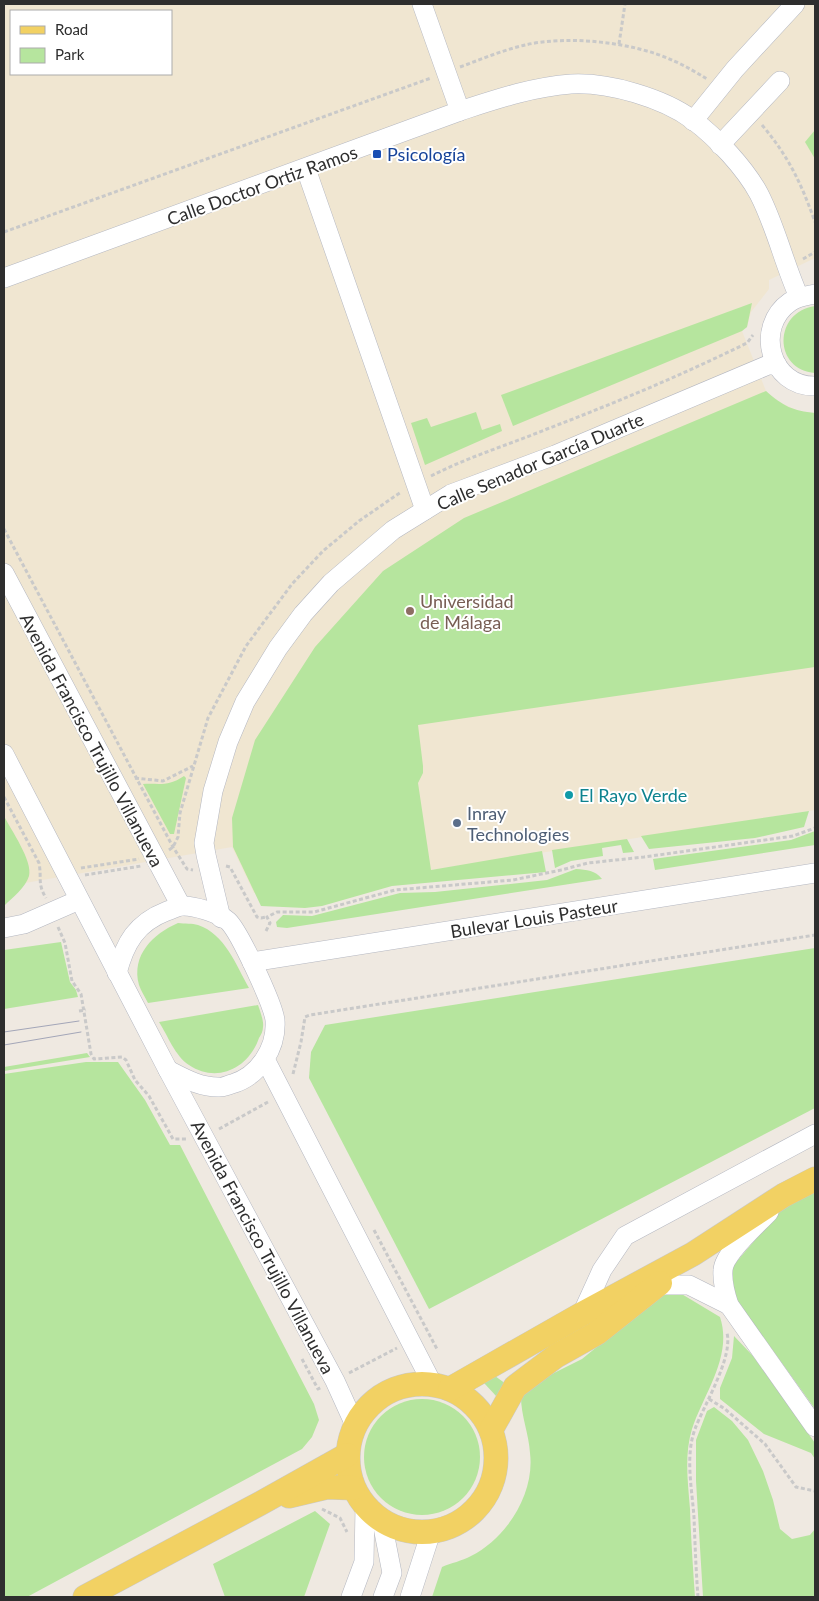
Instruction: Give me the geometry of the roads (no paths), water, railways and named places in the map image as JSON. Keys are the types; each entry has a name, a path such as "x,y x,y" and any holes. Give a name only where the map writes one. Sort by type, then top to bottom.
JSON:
{"main road":[{"path":"441,1387 693,1254 784,1195 815,1179"},
{"path":"491,1430 515,1387 556,1356 597,1332 658,1285 693,1254"},
{"path":"261,1503 327,1487 366,1506 406,1531 432,1532 453,1526 472,1513 486,1496 495,1475 496,1452 491,1430 481,1413 467,1399 441,1387 409,1385 387,1392 368,1406 355,1425 349,1440 347,1455 348,1472 366,1506"},
{"path":"85,1597 347,1455"}],"street":[{"path":"422,4 460,111"},
{"path":"693,120 735,69 795,4"},
{"path":"720,144 780,81"},
{"name":"Calle Doctor Ortiz Ramos","path":"4,278 306,169 460,111 508,96 542,88 573,84 613,88 639,95 673,109 693,120 720,144 746,173 759,195 807,296"},
{"path":"306,169 425,510"},
{"path":"807,296 790,302 779,312 772,324 771,352 777,365 786,376 798,383 815,386"},
{"name":"Calle Senador García Duarte","path":"221,918 204,843 213,791 228,742 245,702 278,648 303,614 331,583 393,530 451,494 555,455 768,365 777,365"},
{"name":"Avenida Francisco Trujillo Villanueva","path":"4,573 150,860 181,906"},
{"path":"4,754 71,873 79,900 168,1070 199,1085 220,1088 245,1080 265,1059 274,1036 275,1018 252,962 228,921 195,907 181,906 152,917 135,934 123,952 118,973"},
{"name":"Bulevar Louis Pasteur","path":"252,962 815,874"},
{"path":"4,928 24,924 79,900"},
{"path":"265,1059 441,1387"},
{"name":"Avenida Francisco Trujillo Villanueva","path":"168,1070 335,1381 355,1425"},
{"path":"582,1314 602,1270 625,1236 815,1134"},
{"path":"784,1195 731,1251 723,1268 723,1286 728,1305 815,1427"},
{"path":"658,1285 689,1284 728,1305"},
{"path":"351,1597 364,1562 366,1506"},
{"path":"366,1506 392,1573 383,1597"},
{"path":"410,1597 432,1532"}],"tram line":[{"path":"4,1032 79,1021"},
{"path":"4,1045 81,1032"}],"place":[{"name":"Psicología","path":"377,154"},
{"name":"Universidad de Málaga","path":"410,611"},
{"name":"El Rayo Verde","path":"569,795"},
{"name":"Inray Technologies","path":"457,823"}]}
